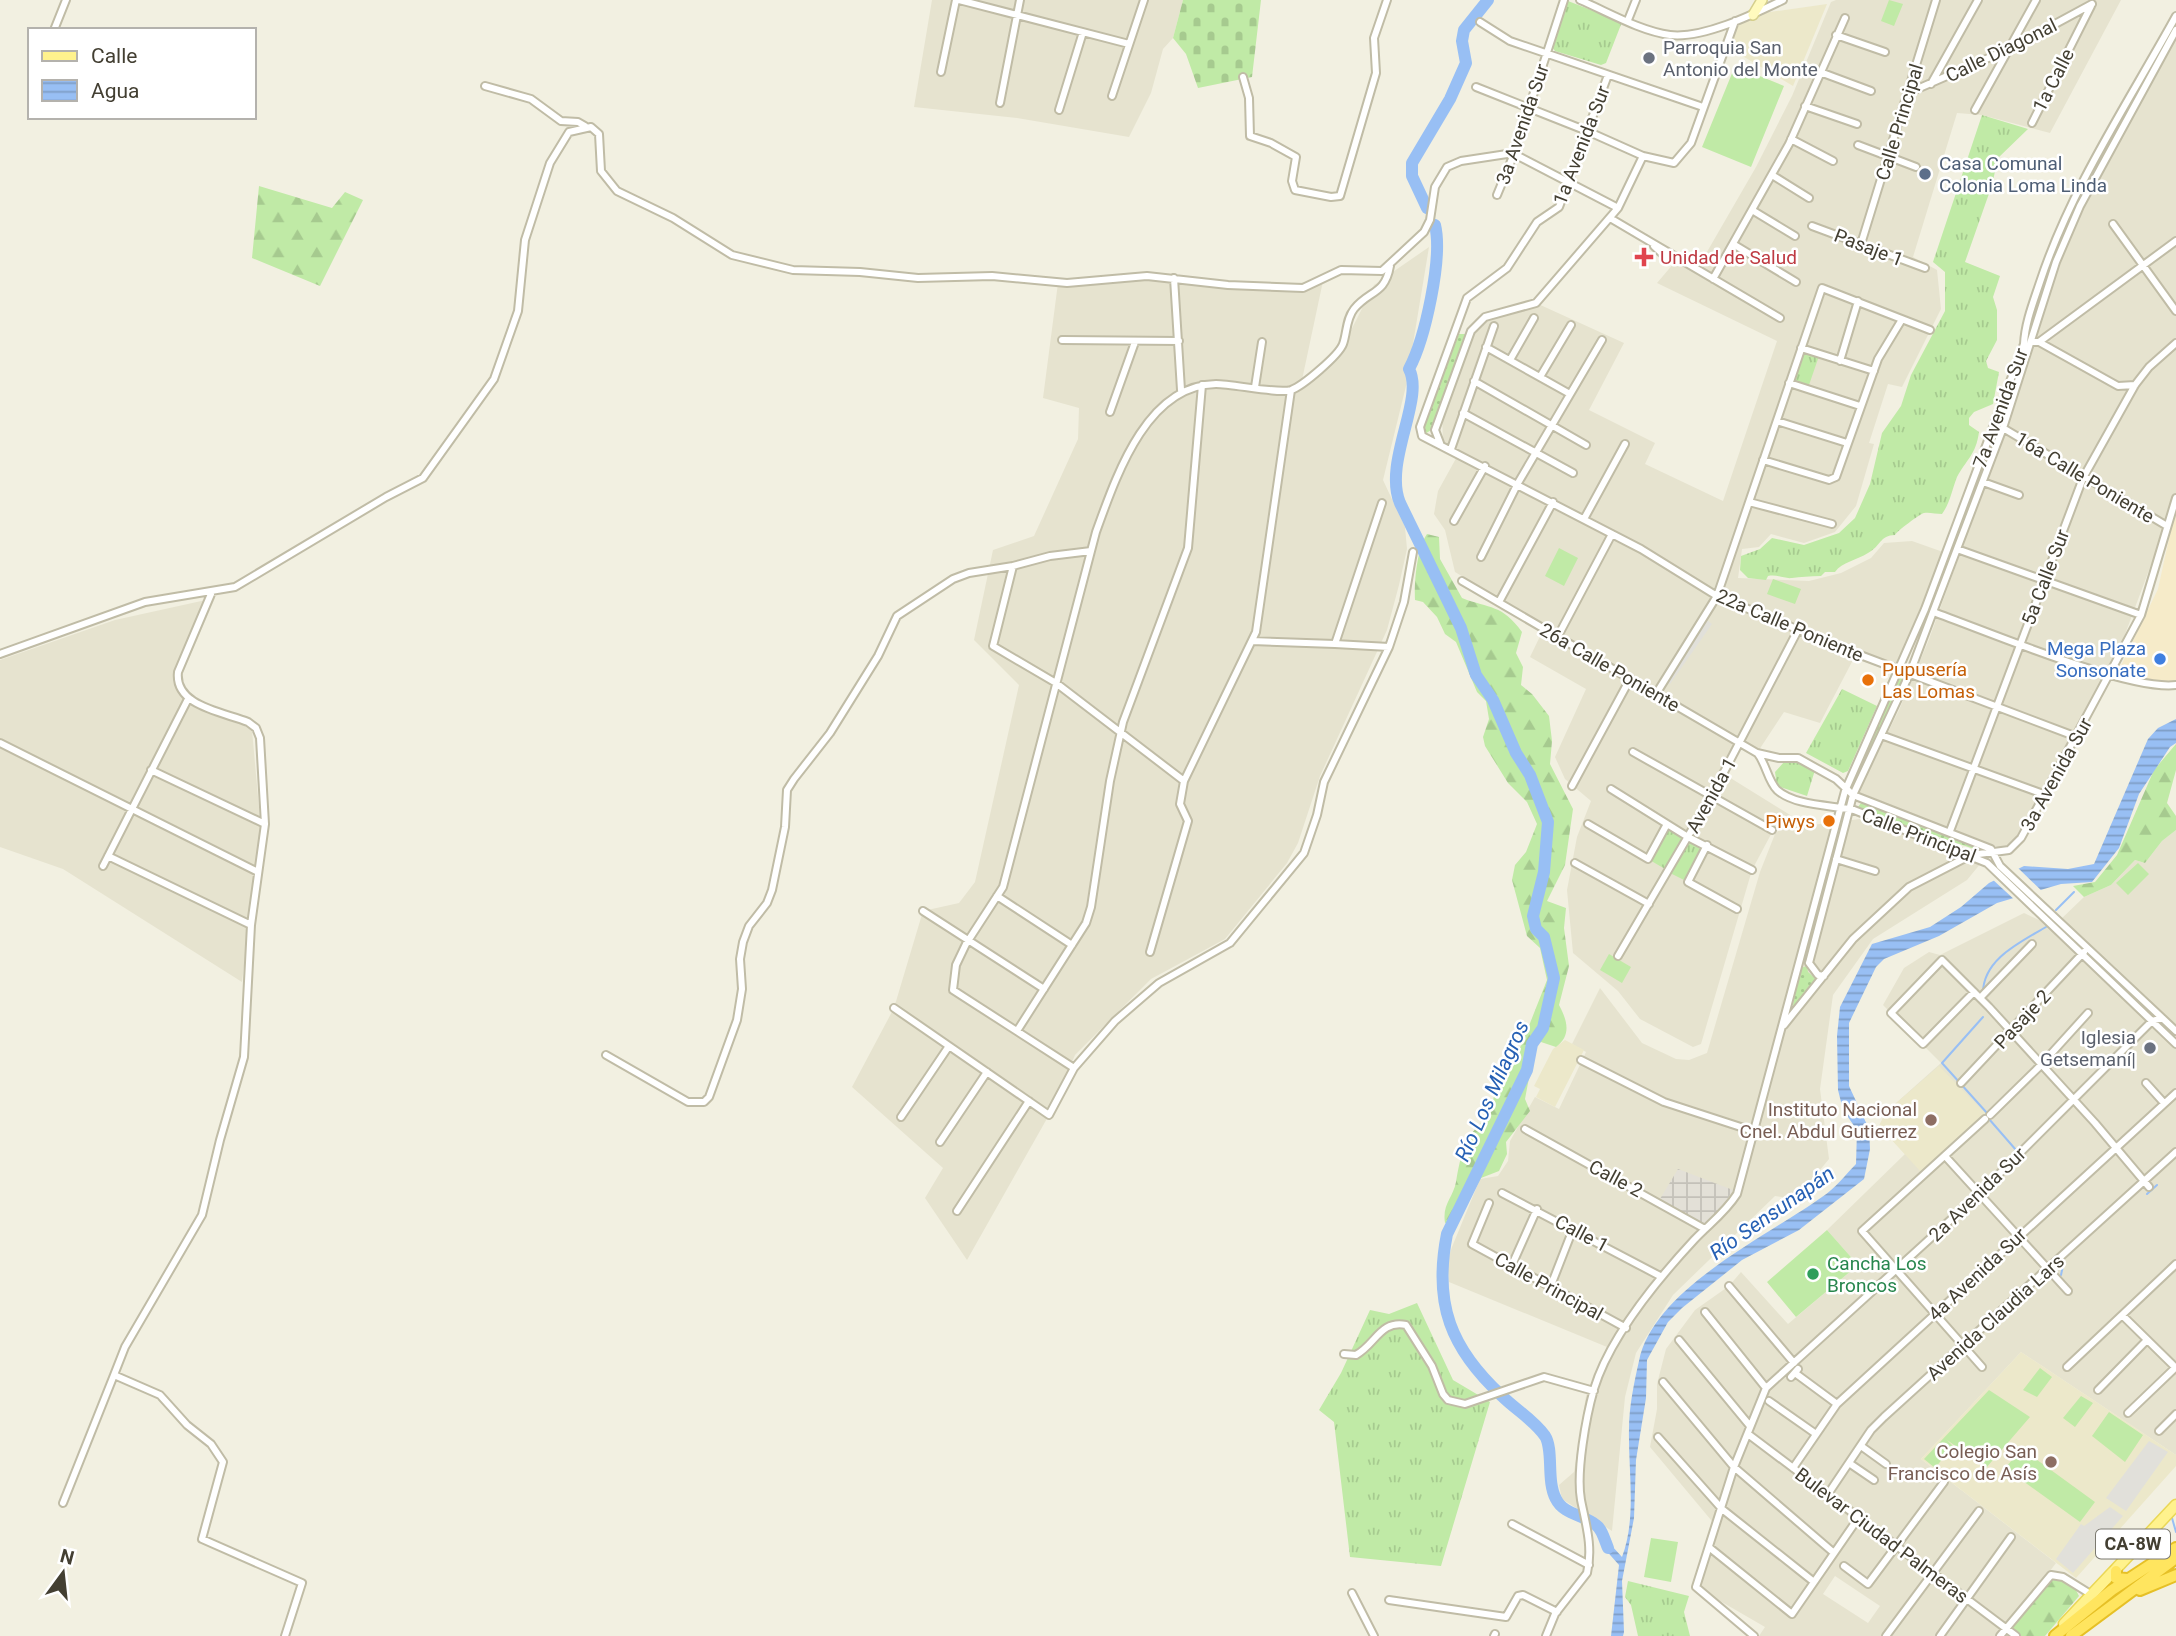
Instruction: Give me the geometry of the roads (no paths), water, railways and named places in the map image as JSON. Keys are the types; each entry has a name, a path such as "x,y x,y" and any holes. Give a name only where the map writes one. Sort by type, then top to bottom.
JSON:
{"highway":[{"path":"2054,1636 2132,1576 2176,1548"},
{"path":"2073,1636 2176,1558"},
{"path":"2116,1571 2116,1578 2120,1580 2132,1576"},
{"path":"2073,1636 2132,1594 2159,1580 2176,1576"}],"main road":[{"name":"CA-8W","path":"2092,1594 2116,1562 2176,1498"},
{"name":"CA-8W","path":"2054,1636 2176,1505"}],"street":[{"path":"55,28 66,0"},
{"path":"941,72 958,0 1129,44"},
{"path":"1000,103 1020,0"},
{"path":"1112,96 1144,0"},
{"path":"1243,77 1248,98 1250,136 1271,142 1296,157 1292,181 1295,190 1339,196 1376,73 1374,38 1387,0"},
{"name":"3a Avenida Sur","path":"1497,195 1514,154 1564,0"},
{"path":"1580,0 1637,24 1677,35 1735,21 1783,0"},
{"path":"1628,20 1636,0"},
{"path":"1753,15 1762,0"},
{"name":"Calle Principal","path":"1861,244 1936,0"},
{"path":"1931,85 1978,0"},
{"path":"1975,110 2036,0"},
{"name":"Calle Diagonal","path":"1908,93 2009,49 2093,2"},
{"name":"1a Calle","path":"2032,123 2093,2"},
{"name":"7a Avenida Sur","path":"1842,808 1845,791 1900,670 2024,344 2026,326 2043,274 2073,200 2176,16"},
{"path":"1713,279 1791,139 1845,18"},
{"path":"1476,87 1643,156 1674,163 1691,143 1735,21"},
{"path":"1480,22 1502,38 1703,107"},
{"name":"7a Avenida Sur","path":"1850,809 1853,795 1910,673 2036,342 2033,327 2068,231 2176,30"},
{"path":"1059,110 1083,32"},
{"path":"1836,35 1885,52"},
{"path":"1820,72 1871,91"},
{"name":"1a Avenida Sur","path":"1422,436 1420,427 1466,298 1507,268 1537,222 1556,211 1571,183 1608,75"},
{"path":"485,86 531,99 561,121 585,126 599,134 601,171 617,191 673,218 732,255 793,270 860,272 918,278 992,276 1067,283 1147,276 1228,285 1303,288 1341,270 1374,272 1390,266"},
{"path":"1805,106 1857,124"},
{"path":"0,654 145,602 211,594 248,580 379,501 414,484 432,469 494,379 517,311 526,240 550,163 569,132 585,126"},
{"path":"1791,139 1833,161"},
{"path":"1858,145 1916,167"},
{"path":"1074,1068 953,990 956,965 998,896 1006,876 1091,551 1112,488 1138,434 1181,390 1202,385 1291,390 1324,366 1342,348 1354,308 1382,288 1390,266 1427,226 1435,187 1447,167 1461,161 1514,154 1618,208"},
{"path":"1443,445 1437,439 1435,430 1471,331 1478,321 1536,303 1618,208 1643,156"},
{"path":"1772,175 1809,198"},
{"path":"1752,210 1795,236"},
{"path":"1610,218 1780,318"},
{"path":"2113,224 2176,311"},
{"name":"Pasaje 1","path":"1812,226 1925,268"},
{"path":"2024,344 2036,342 2176,241"},
{"path":"1733,244 1796,282"},
{"path":"1174,278 1181,390"},
{"path":"1656,694 1717,596 1822,288 1901,321 1930,330"},
{"path":"1840,360 1858,301"},
{"path":"1510,360 1534,318"},
{"path":"1763,460 1833,480 1878,359 1901,321"},
{"path":"1540,377 1571,325"},
{"path":"1451,449 1493,326"},
{"path":"1062,340 1179,341"},
{"path":"1481,557 1518,484 1602,340"},
{"path":"1110,412 1135,342"},
{"path":"1255,387 1262,342"},
{"path":"2036,342 2118,386 2134,385"},
{"name":"5a Calle Sur","path":"1950,831 1999,708 2020,643 2083,478 2134,385 2149,367 2176,344"},
{"path":"1486,347 1570,394"},
{"path":"1801,348 1874,371"},
{"path":"1474,381 1586,445"},
{"path":"1789,383 1860,406"},
{"path":"1017,1031 1086,923 1091,907 1110,782 1121,731 1188,548 1202,385"},
{"path":"1150,951 1188,821 1180,804 1184,780 1256,632 1291,390"},
{"path":"1463,413 1573,473"},
{"path":"1777,421 1847,443"},
{"name":"16a Calle Poniente","path":"2003,428 2083,478 2168,526"},
{"path":"1422,436 1435,430"},
{"path":"1422,436 1443,445"},
{"path":"1584,519 1625,444"},
{"name":"22a Calle Poniente","path":"1443,445 1612,534 1717,596 1900,670 2077,737"},
{"path":"1454,521 1485,466"},
{"path":"1983,482 2019,495"},
{"name":"3a Avenida Sur","path":"1783,1026 1853,939 1909,887 1971,856 2009,850 2018,842 2141,615 2176,498"},
{"path":"1499,602 1553,502"},
{"path":"1749,502 1832,524"},
{"path":"1335,644 1382,503"},
{"path":"1558,636 1612,534"},
{"path":"1957,550 2141,615"},
{"path":"606,1055 688,1102 704,1102 709,1097 737,1020 744,942 749,926 767,903 772,890 785,827 787,790 830,733 878,656 897,616 953,579 969,573 1013,566 1050,556 1091,551"},
{"path":"894,1008 1049,1115 1074,1068 1115,1021 1158,983 1230,943 1304,853 1317,815 1324,782 1389,647 1404,602 1413,552"},
{"path":"1013,566 993,646 1056,682 1184,780"},
{"name":"26a Calle Poniente","path":"1462,581 1758,753 1779,758 1798,758 1836,779 1845,791 1853,795 1950,831 1994,852"},
{"path":"63,1503 125,1347 202,1215 244,1058 251,925 265,824 260,738 256,728 248,722 188,699 177,682 178,672 211,594"},
{"path":"1933,612 2110,674 2164,687 2176,685"},
{"name":"Avenida 1","path":"1618,956 1711,797 1798,630"},
{"path":"1252,641 1389,647"},
{"path":"1572,786 1630,679"},
{"path":"103,866 188,699"},
{"path":"1881,735 2046,794"},
{"path":"0,743 258,872"},
{"path":"1633,752 1772,831"},
{"path":"1758,753 1776,789 1785,794 1842,808"},
{"path":"1771,779 1772,767 1779,758"},
{"path":"151,770 265,824"},
{"path":"1611,789 1688,837 1752,870"},
{"name":"Calle Principal","path":"1589,1565 1590,1538 1579,1477 1594,1391 1626,1328 1660,1276 1705,1229 1723,1216 1737,1194 1842,808 1989,865 2043,912"},
{"name":"Calle Principal","path":"1809,963 1850,809"},
{"path":"1588,824 1648,859 1667,824"},
{"path":"1707,845 1688,882 1737,909"},
{"path":"1994,852 2000,866 2043,912 2176,1031"},
{"path":"108,856 251,925"},
{"path":"1836,859 1875,872"},
{"path":"1575,863 1648,904"},
{"path":"998,896 1072,945"},
{"path":"923,911 1044,989"},
{"path":"1980,998 2032,944"},
{"path":"2085,951 2176,1044"},
{"name":"Pasaje 2","path":"1961,1083 2085,951"},
{"path":"1974,992 1923,1044 1891,1013 1942,960 1974,992 1980,998 2040,1066 2075,1100 2146,1184"},
{"path":"1799,965 1809,963 1818,975 1824,976"},
{"path":"2151,1021 2155,1011"},
{"path":"1982,1367 1862,1231 2040,1066 2088,1013"},
{"path":"2151,1021 2162,1018"},
{"name":"2a Avenida Sur","path":"1754,1636 1696,1587 1734,1467 1766,1388 1794,1370 1979,1194 2151,1021"},
{"path":"901,1117 949,1046"},
{"path":"1581,1059 1664,1102 1753,1131"},
{"path":"940,1142 987,1072"},
{"path":"2146,1083 2164,1104"},
{"name":"4a Avenida Sur","path":"1793,1468 1837,1404 2176,1093"},
{"path":"957,1211 1029,1101"},
{"name":"Calle 2","path":"1525,1129 1705,1229"},
{"name":"Avenida Claudia Lars","path":"1828,1494 1884,1417 2146,1184 2176,1152"},
{"path":"1945,1156 2068,1291"},
{"name":"Calle 1","path":"1502,1193 1537,1209 1660,1276"},
{"name":"Calle Principal","path":"1489,1203 1472,1244 1626,1328"},
{"path":"1512,1265 1537,1209"},
{"path":"1550,1288 1573,1228"},
{"path":"2067,1367 2176,1264"},
{"path":"1730,1286 1794,1370 1837,1404"},
{"path":"1705,1312 1766,1388"},
{"path":"2122,1315 2176,1368 2128,1413"},
{"path":"1344,1354 1362,1352 1391,1323 1406,1325 1433,1366 1448,1400 1465,1404 1545,1377 1594,1391"},
{"path":"1679,1340 1750,1426"},
{"path":"2098,1390 2147,1340"},
{"path":"114,1375 160,1395 187,1425 211,1444 223,1462 202,1539 302,1583 285,1636"},
{"path":"1663,1382 1734,1467 1834,1553"},
{"path":"1769,1401 1816,1434"},
{"path":"2159,1431 2176,1415"},
{"name":"Bulevar Ciudad Palmeras","path":"1748,1434 2016,1636"},
{"path":"1658,1437 1722,1509 1814,1582"},
{"path":"1861,1446 1886,1464"},
{"path":"1849,1463 1874,1480"},
{"path":"1844,1566 1868,1584 1944,1482"},
{"path":"1886,1636 1979,1511"},
{"path":"1710,1548 1792,1614 1859,1517"},
{"path":"1512,1524 1589,1565 1587,1573 1557,1612 1546,1636"},
{"path":"1940,1636 2011,1537"},
{"path":"2000,1636 2046,1577 2063,1577 2092,1594"},
{"path":"1352,1593 1374,1636"},
{"path":"1389,1600 1506,1617 1518,1596 1523,1595 1557,1612"}],"water":[{"path":"2176,719 2176,743 2170,747 2139,794 2119,848 2092,882 2061,884 1997,903 1939,936 1884,959 1876,967 1849,1023 1849,1086 1869,1129 1870,1149 1864,1179 1799,1230 1742,1260 1682,1308 1668,1322 1647,1360 1646,1398 1636,1460 1634,1518 1622,1581 1624,1632 1623,1636 1611,1636 1619,1565 1603,1547 1602,1535 1622,1557 1631,1510 1629,1429 1639,1361 1649,1335 1666,1310 1689,1288 1744,1247 1827,1193 1856,1164 1857,1130 1843,1110 1838,1090 1837,1036 1840,1007 1872,944 1930,927 1961,907 1989,883 2024,866 2068,869 2094,864 2148,739 2158,728"}],"waterway":[{"name":"Río Los Milagros","path":"1427,208 1412,176 1412,163 1450,99 1466,63 1462,41 1464,30 1488,0"},
{"name":"Río Los Milagros","path":"1435,225 1435,277 1421,338 1409,369 1413,382 1412,397 1396,469 1396,487 1400,503 1461,628 1476,675 1493,700 1516,753 1530,775 1548,822 1544,872 1533,916 1536,929 1544,937 1554,978 1543,1028 1532,1044 1527,1070 1447,1234 1443,1259 1445,1304 1458,1343 1470,1361 1484,1378 1545,1436 1548,1442 1553,1492 1559,1504 1598,1527 1608,1548"},
{"path":"2056,910 2074,892"},
{"path":"1983,993 1989,970 1996,961 2046,927"},
{"path":"1983,1017 1942,1063 1987,1113"},
{"path":"1989,1119 2016,1150"},
{"path":"2147,1194 2157,1185"},
{"path":"2061,1275 2064,1261"},
{"path":"2172,1518 2176,1532"}],"place":[{"name":"Parroquia San Antonio del Monte","path":"1649,58"},
{"name":"Casa Comunal Colonia Loma Linda","path":"1925,174"},
{"name":"Unidad de Salud","path":"1644,257"},
{"name":"Mega Plaza Sonsonate","path":"2160,659"},
{"name":"Pupusería Las Lomas","path":"1868,680"},
{"name":"Piwys","path":"1829,821"},
{"name":"Iglesia Getsemaní|","path":"2150,1048"},
{"name":"Instituto Nacional Cnel. Abdul Gutierrez","path":"1931,1120"},
{"name":"Cancha Los Broncos","path":"1813,1274"},
{"name":"Colegio San Francisco de Asís","path":"2051,1462"}],"water label":[{"name":"Río Sensunapán","path":"1772,1213"}]}
